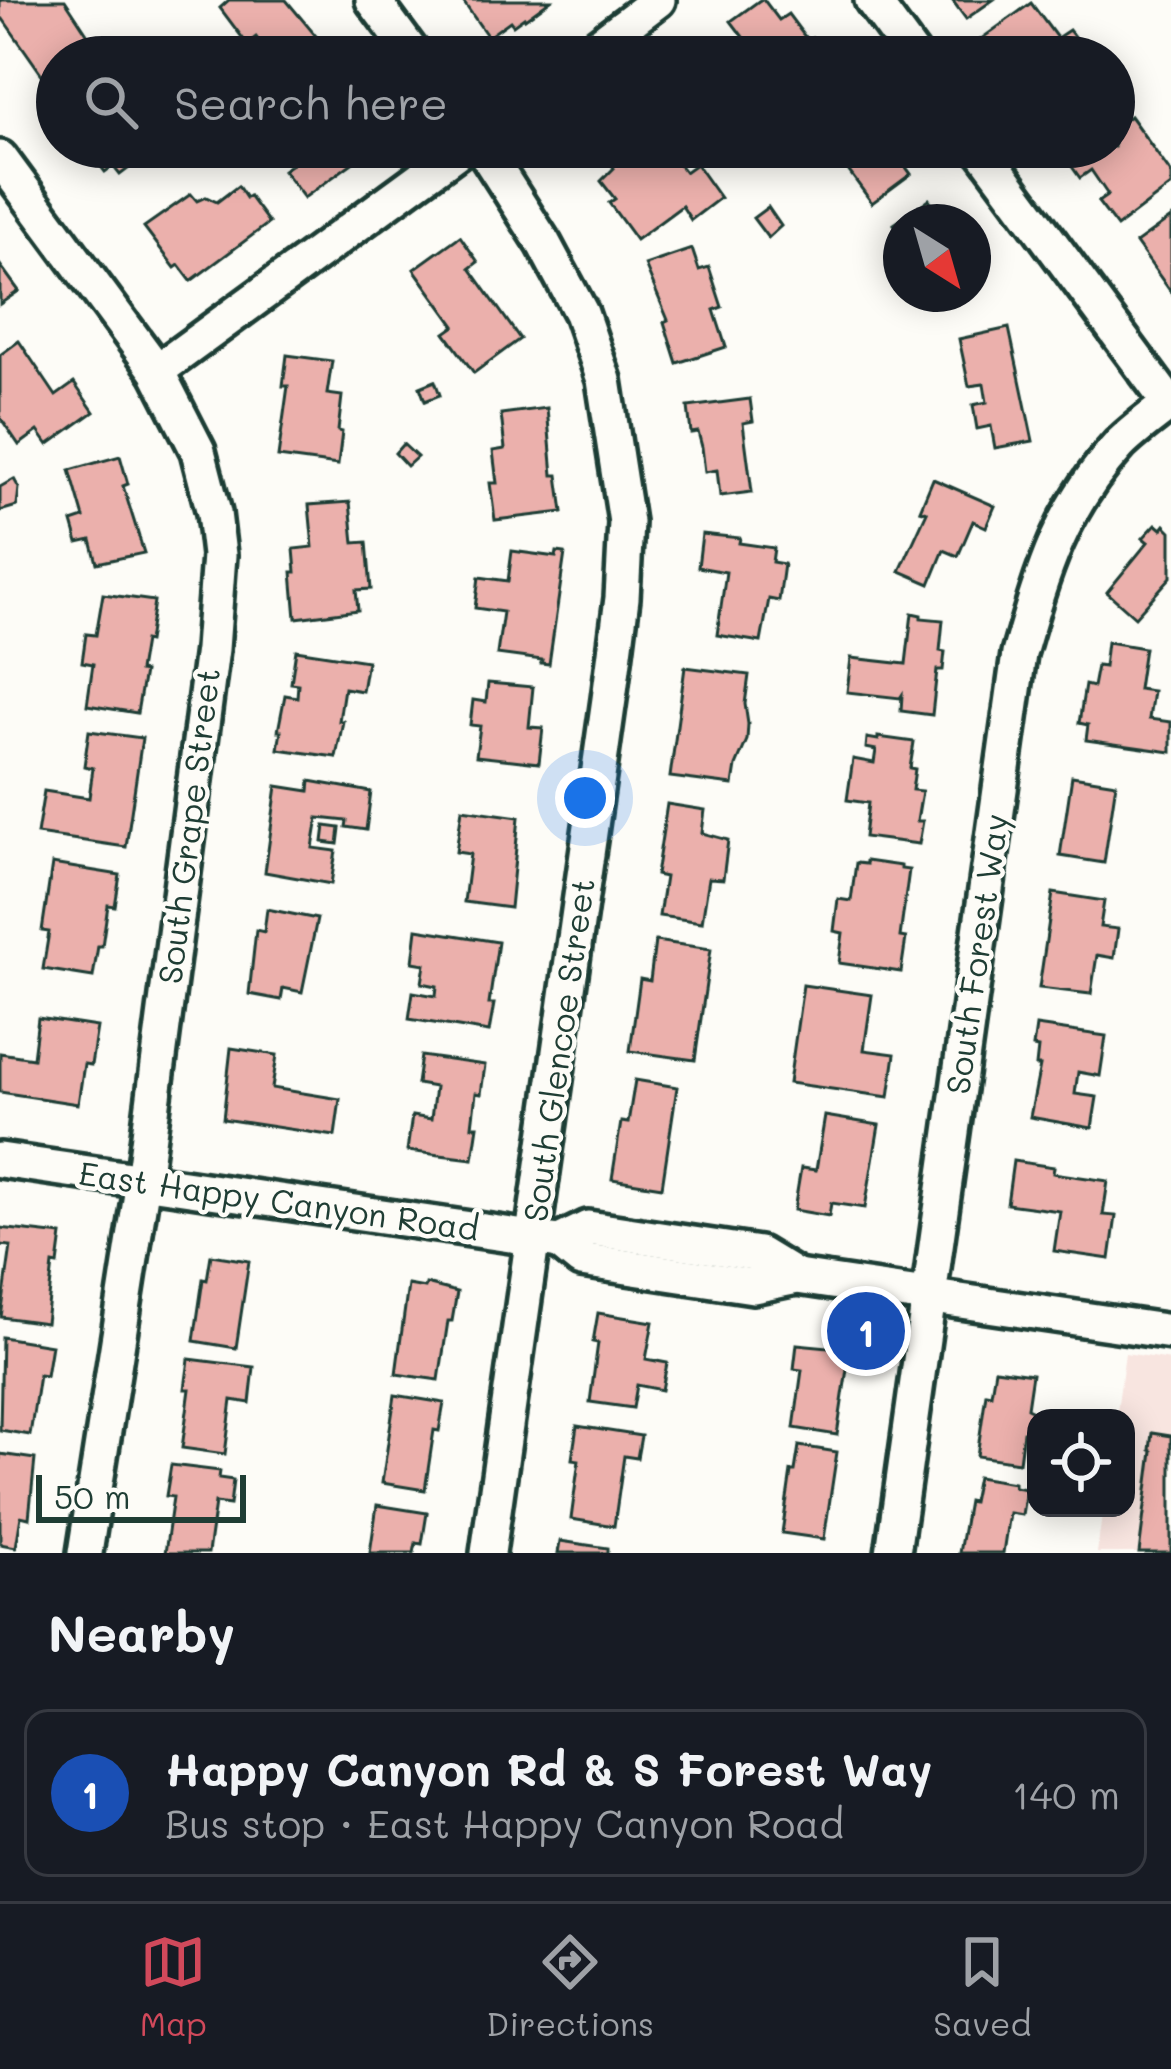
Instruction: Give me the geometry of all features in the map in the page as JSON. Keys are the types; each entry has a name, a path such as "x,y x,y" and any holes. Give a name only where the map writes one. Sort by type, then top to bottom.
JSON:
{"street":[{"path":"373,0 400,36"},
{"path":"611,36 658,0"},
{"path":"872,0 899,36"},
{"name":"South Grape Street","path":"0,158 157,370 198,451 219,555 212,649 143,1181 85,1553"},
{"path":"157,370 435,168"},
{"name":"South Glencoe Street","path":"488,1553 546,1240 622,598 626,521 604,380 581,313 495,168"},
{"path":"996,168 1170,403"},
{"name":"South Forest Way","path":"893,1553 1018,654 1041,576 1071,507 1122,442 1170,403"},
{"name":"East Happy Canyon Road","path":"0,1160 546,1240 588,1228 759,1254 797,1277 1171,1332"}],"shaded area":[{"path":"1125,1353 1171,1360 1171,1553 1097,1553 1102,1517 1135,1517 1135,1409 1117,1409"}],"building":[{"path":"0,0 65,0 89,36 36,36 36,66 0,21"},
{"path":"229,0 286,0 316,36 241,36 220,8"},
{"path":"462,0 551,0 525,19 513,25 510,21 487,36"},
{"path":"764,0 779,20 788,14 804,36 742,36 731,21"},
{"path":"952,0 993,0 966,19"},
{"path":"1031,3 1056,36 985,36"},
{"path":"1135,123 1171,173 1171,186 1117,227 1098,202 1108,195 1091,170 1080,178 1073,168 1135,168"},
{"path":"286,168 345,168 304,198"},
{"path":"614,168 682,168 685,172 699,168 720,198 691,220 682,206 636,240 609,203 615,199 601,181"},
{"path":"846,168 907,168 911,174 872,203"},
{"path":"238,186 269,223 191,281 144,227 191,194 197,201 206,197 217,202"},
{"path":"768,207 781,226 768,238 753,218"},
{"path":"1171,218 1171,292 1136,243"},
{"path":"460,236 478,262 470,268 520,339 474,373 445,333 455,326 414,269"},
{"path":"692,249 699,270 709,267 722,307 714,310 726,347 677,363 664,322 668,320 645,265"},
{"path":"0,265 19,291 0,304"},
{"path":"1009,328 1033,441 995,448 991,426 977,429 973,405 987,402 984,384 969,386 959,339"},
{"path":"19,341 56,396 74,383 94,412 48,445 38,431 19,445 0,417 0,355"},
{"path":"287,355 332,361 327,394 342,396 338,465 278,457 288,386 283,386"},
{"path":"435,381 440,395 425,401 420,387"},
{"path":"750,399 753,421 743,423 752,492 720,496 717,470 705,472 698,432 691,433 688,407"},
{"path":"547,408 553,475 558,475 563,512 495,520 490,483 497,483 493,451 505,449 501,414"},
{"path":"403,444 417,457 407,466 395,453"},
{"path":"120,456 128,484 123,486 144,553 97,563 91,540 78,543 72,522 84,518 70,470"},
{"path":"14,479 19,488 17,506 0,511 0,487"},
{"path":"933,479 995,506 986,527 973,521 958,556 944,550 930,584 900,571 927,512 920,510"},
{"path":"350,502 354,543 367,542 371,589 356,590 358,610 296,618 294,549 313,547 309,505"},
{"path":"1156,524 1171,531 1171,577 1135,617 1107,592 1148,542 1143,538"},
{"path":"702,534 774,548 772,562 784,564 779,601 769,599 761,642 717,635 726,572 698,567"},
{"path":"512,551 556,557 557,552 565,553 549,664 497,654 503,612 475,608 479,577 508,581"},
{"path":"103,594 154,601 139,671 144,672 137,713 87,705 93,664 82,662 86,634 96,635"},
{"path":"912,613 943,620 943,670 937,670 932,715 901,711 902,695 847,692 851,658 906,664"},
{"path":"1107,642 1144,648 1138,689 1153,691 1149,719 1171,722 1171,752 1086,740 1088,725 1079,723 1085,685 1093,687 1097,666 1104,667"},
{"path":"296,650 367,661 362,691 344,688 336,757 278,749 285,695 297,697 298,684 291,683"},
{"path":"685,667 749,675 747,740 733,785 670,777"},
{"path":"488,683 533,687 529,727 543,728 539,763 476,756 480,726 470,725 473,700 486,702"},
{"path":"89,731 142,738 126,847 37,834 44,791 89,798 93,768 84,766"},
{"path":"867,738 914,742 912,790 922,791 919,844 864,837 868,803 847,800 853,759 874,763 876,750 866,748"},
{"path":"1072,776 1116,783 1104,863 1060,856"},
{"path":"310,781 371,792 366,830 346,827 347,821 318,818 313,848 336,851 331,884 265,872 277,786 309,791"},
{"path":"667,804 705,810 702,833 728,840 723,879 709,878 702,922 659,916 665,877 656,875"},
{"path":"462,809 519,817 510,908 464,902 470,854 456,852"},
{"path":"325,826 340,828 338,844 323,842"},
{"path":"856,863 909,870 900,937 906,938 901,972 839,963 843,933 834,931 838,899 851,901"},
{"path":"52,864 120,875 115,906 108,905 93,977 43,969 49,932 42,931"},
{"path":"1053,893 1104,901 1100,927 1118,929 1114,958 1097,955 1091,994 1039,988"},
{"path":"267,909 317,919 302,992 283,988 281,1000 249,994 256,930 264,932"},
{"path":"417,929 498,942 489,1032 409,1019 413,992 436,996 437,986 422,983 425,964 413,962"},
{"path":"655,941 711,949 695,1060 630,1051 640,979 650,981"},
{"path":"803,985 872,995 864,1050 895,1054 889,1097 789,1083"},
{"path":"38,1018 97,1027 91,1065 84,1064 78,1104 0,1092 0,1053 33,1058"},
{"path":"1036,1026 1106,1036 1100,1076 1078,1072 1075,1094 1097,1097 1092,1128 1030,1117 1040,1066 1036,1066 1038,1048 1033,1047"},
{"path":"231,1048 277,1055 272,1088 340,1099 335,1136 223,1119"},
{"path":"421,1056 485,1065 481,1094 476,1093 473,1159 407,1151 412,1116 431,1119 435,1087 417,1084"},
{"path":"635,1080 677,1087 662,1187 612,1179 621,1122 628,1123"},
{"path":"825,1116 879,1125 865,1208 831,1203 829,1216 794,1210 801,1168 816,1170"},
{"path":"1013,1161 1108,1181 1103,1215 1116,1216 1110,1259 1054,1251 1060,1211 1007,1204"},
{"path":"0,1228 62,1235 58,1265 53,1264 46,1323 1,1317 11,1246 0,1245"},
{"path":"211,1255 249,1261 236,1348 194,1341"},
{"path":"426,1284 457,1292 439,1380 396,1374 408,1285 425,1288"},
{"path":"598,1313 653,1322 646,1359 667,1363 662,1390 637,1385 633,1408 590,1402"},
{"path":"2,1337 51,1345 46,1376 39,1375 30,1435 0,1430"},
{"path":"797,1344 850,1349 837,1435 794,1428 802,1370 794,1369"},
{"path":"189,1359 254,1367 250,1403 232,1400 225,1454 182,1448"},
{"path":"995,1369 1032,1374 1019,1462 977,1456 986,1393 991,1394"},
{"path":"395,1395 444,1403 439,1431 434,1430 425,1490 382,1483"},
{"path":"577,1426 641,1436 637,1458 624,1456 614,1526 571,1519 579,1460 572,1459"},
{"path":"1152,1433 1171,1436 1171,1553 1139,1553"},
{"path":"799,1446 837,1452 824,1539 782,1533"},
{"path":"0,1454 35,1459 29,1518 21,1516 16,1547 0,1544"},
{"path":"171,1465 220,1471 219,1478 233,1480 230,1505 215,1503 208,1553 165,1553 173,1497 166,1496"},
{"path":"977,1477 1026,1489 1022,1515 1009,1513 1003,1553 959,1553"},
{"path":"377,1505 427,1513 422,1544 416,1543 414,1553 370,1553"},
{"path":"560,1541 608,1548 608,1553 558,1553"}],"place":[{"name":"Happy Canyon Rd & S Forest Way","path":"866,1331"}]}
